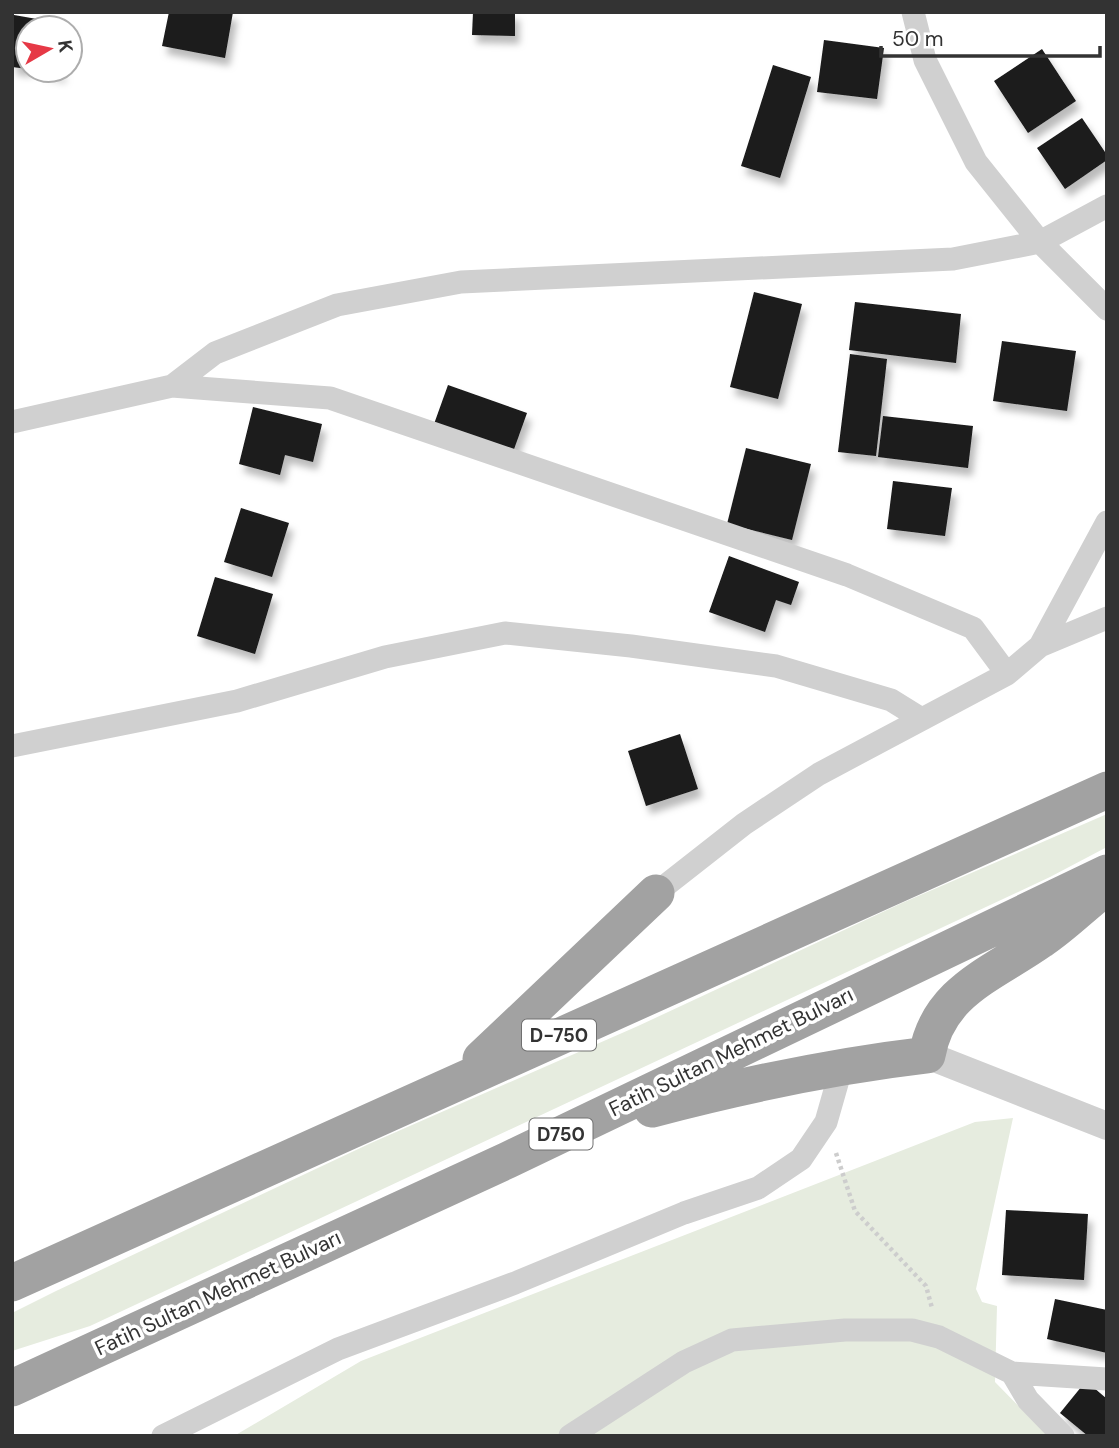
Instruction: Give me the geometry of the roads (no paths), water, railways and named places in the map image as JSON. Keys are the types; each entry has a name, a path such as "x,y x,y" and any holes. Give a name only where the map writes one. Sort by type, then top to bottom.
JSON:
{"highway":[{"name":"D-750","path":"12,1283 1107,790"},
{"name":"Fatih Sultan Mehmet Bulvarı","path":"12,1388 566,1131 1107,873"},
{"path":"566,1131 738,1086 842,1066 927,1055 931,1031 943,1011 979,979 1042,940 1107,886"},
{"path":"460,1079 656,893"}],"street":[{"path":"913,12 925,60 976,162 1040,242 1107,309"},
{"path":"172,386 215,353 337,305 461,282 953,258 1040,242 1107,206"},
{"path":"12,422 172,386 330,398 795,558 973,628 1007,674"},
{"path":"1040,646 1107,522"},
{"path":"656,893 744,824 819,774 1007,674 1040,646 1107,618"},
{"path":"12,746 237,701 385,657 505,633 631,646 776,666 891,700 920,718"},
{"path":"927,1055 1107,1126"},
{"path":"163,1436 338,1349 515,1283 684,1213 758,1188 801,1159 826,1122 842,1066"},
{"path":"570,1436 684,1362 732,1340 845,1330 912,1330 939,1337 1012,1373 1107,1379"},
{"path":"1012,1373 1028,1400 1063,1436"}]}
